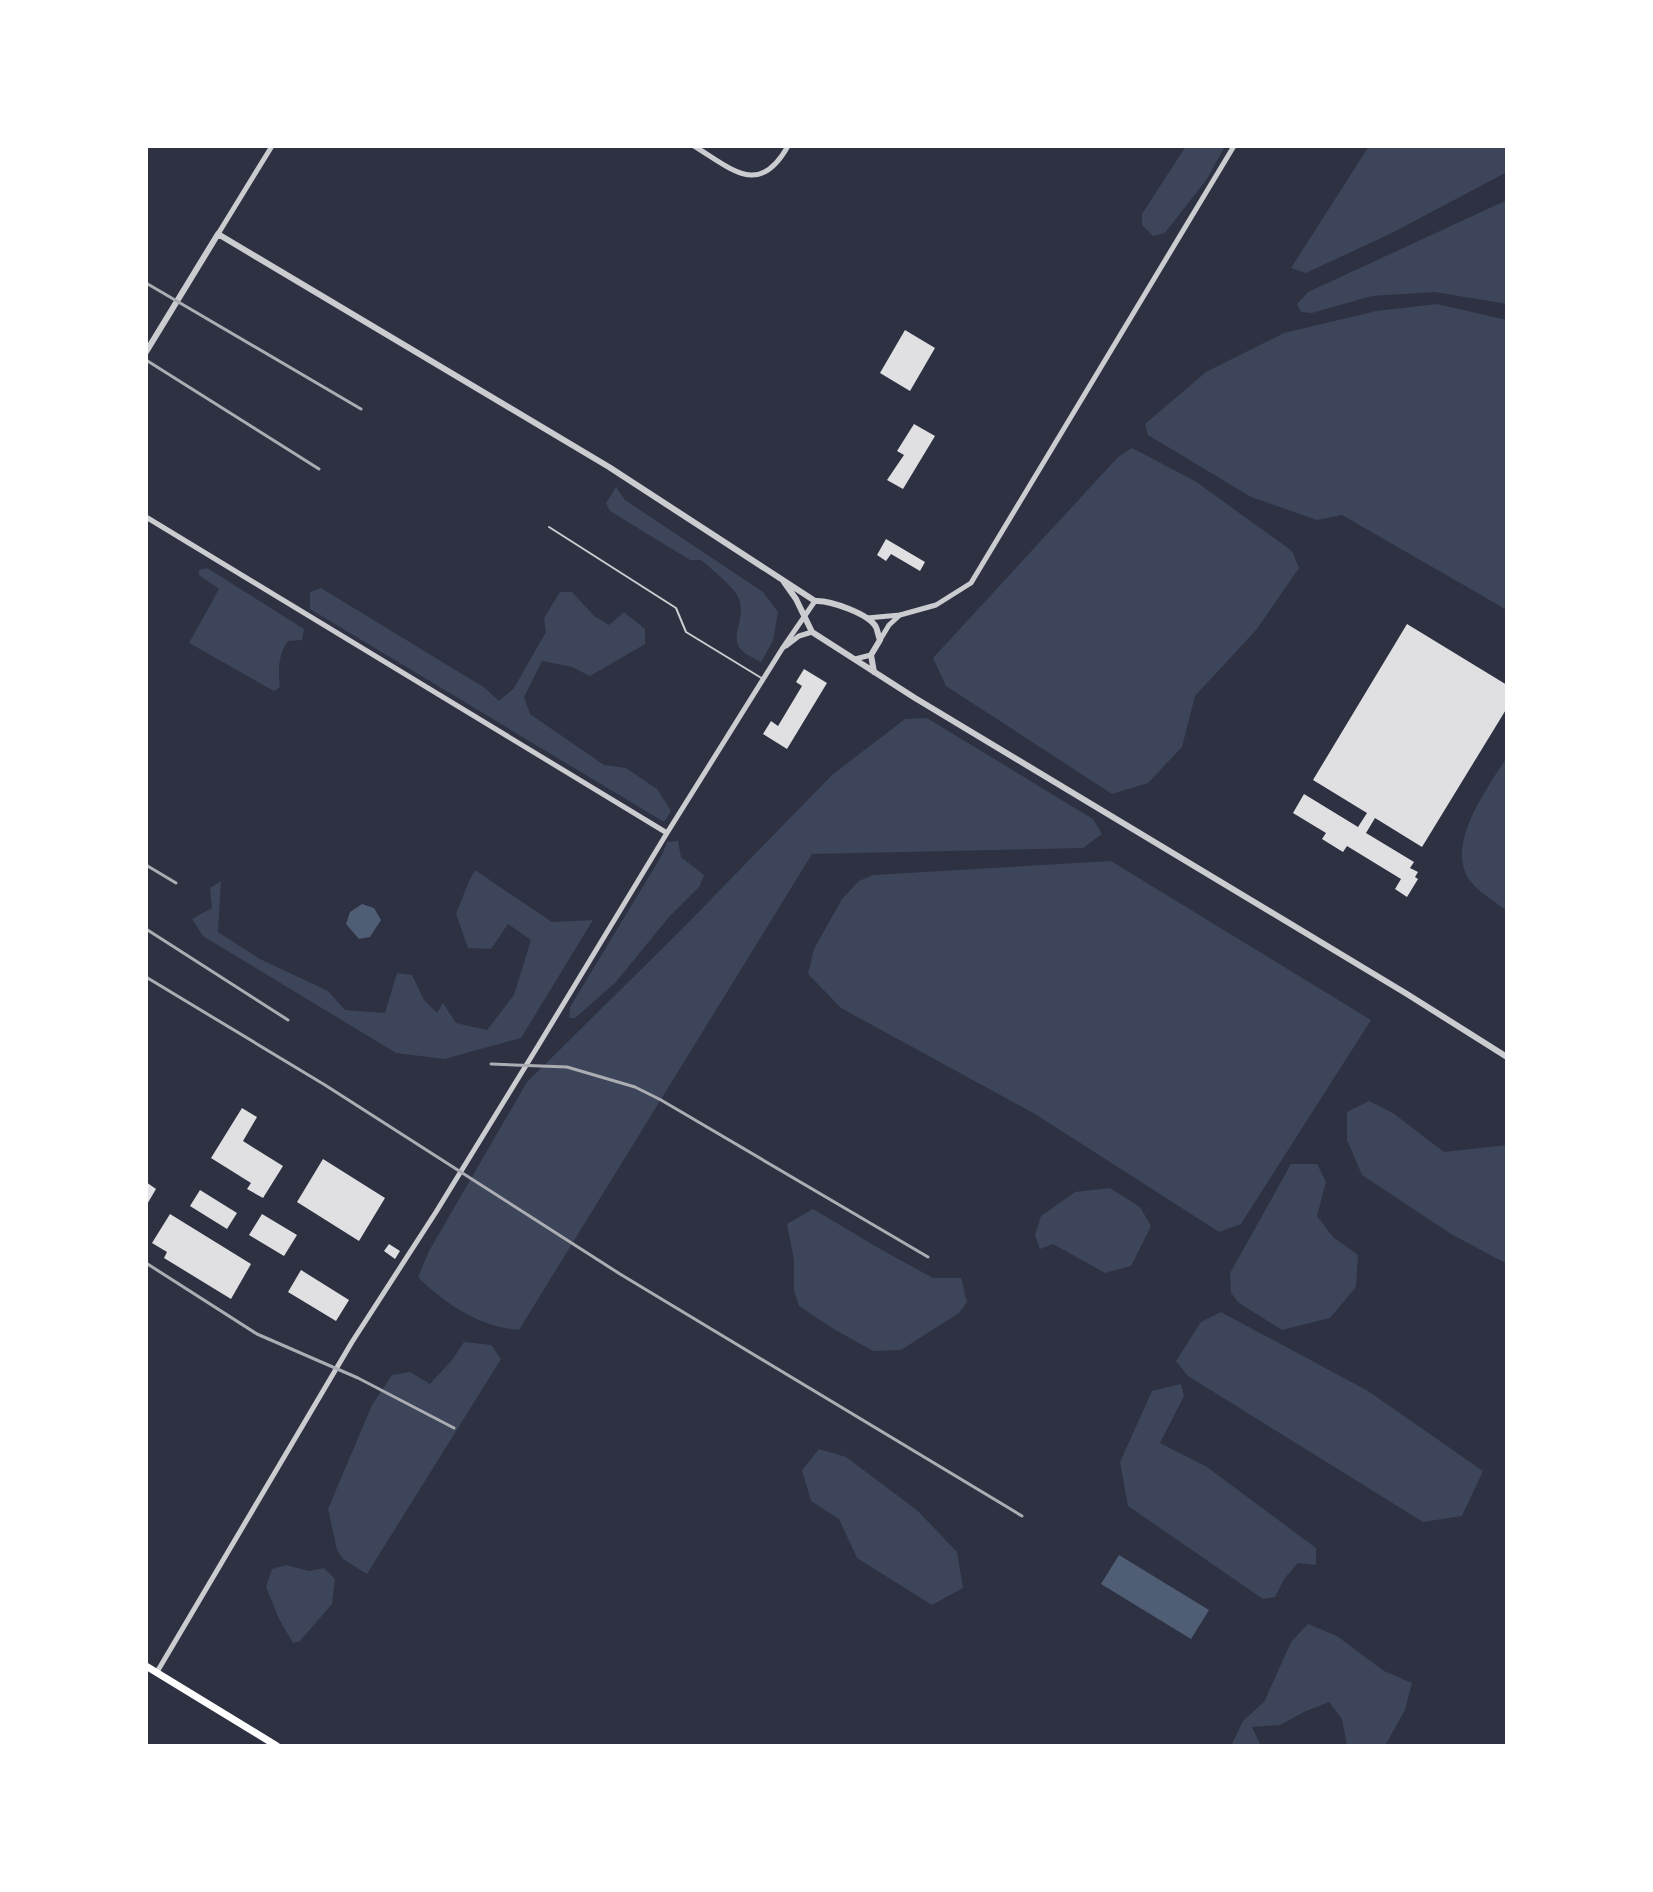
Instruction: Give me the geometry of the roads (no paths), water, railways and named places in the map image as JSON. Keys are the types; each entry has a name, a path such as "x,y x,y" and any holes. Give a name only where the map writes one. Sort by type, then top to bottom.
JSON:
{"main road":[{"path":"146,1666 277,1746"}],"street":[{"path":"146,352 272,146"},
{"path":"694,146 740,174 756,176 772,169 788,146"},
{"path":"867,618 900,615 936,605 971,583 1234,146"},
{"path":"218,234 609,467 815,601 826,600 867,618 877,627 880,640"},
{"path":"146,517 667,833"},
{"path":"781,578 796,599 812,632 1507,1057"},
{"path":"157,1672 352,1342 436,1212 763,679 815,601"},
{"path":"874,672 871,655 889,625 900,615"},
{"path":"782,649 799,636 812,632"},
{"path":"855,659 871,655"}],"lane":[{"path":"549,527 676,608 686,632 763,679"}],"railway":[{"path":"146,283 361,409"},
{"path":"146,360 319,469"},
{"path":"146,865 176,883"},
{"path":"146,929 288,1020"},
{"path":"146,977 325,1085 620,1274 1022,1516"},
{"path":"491,1064 567,1067 635,1087 928,1257"},
{"path":"146,1263 257,1334 358,1378 454,1428"}]}
